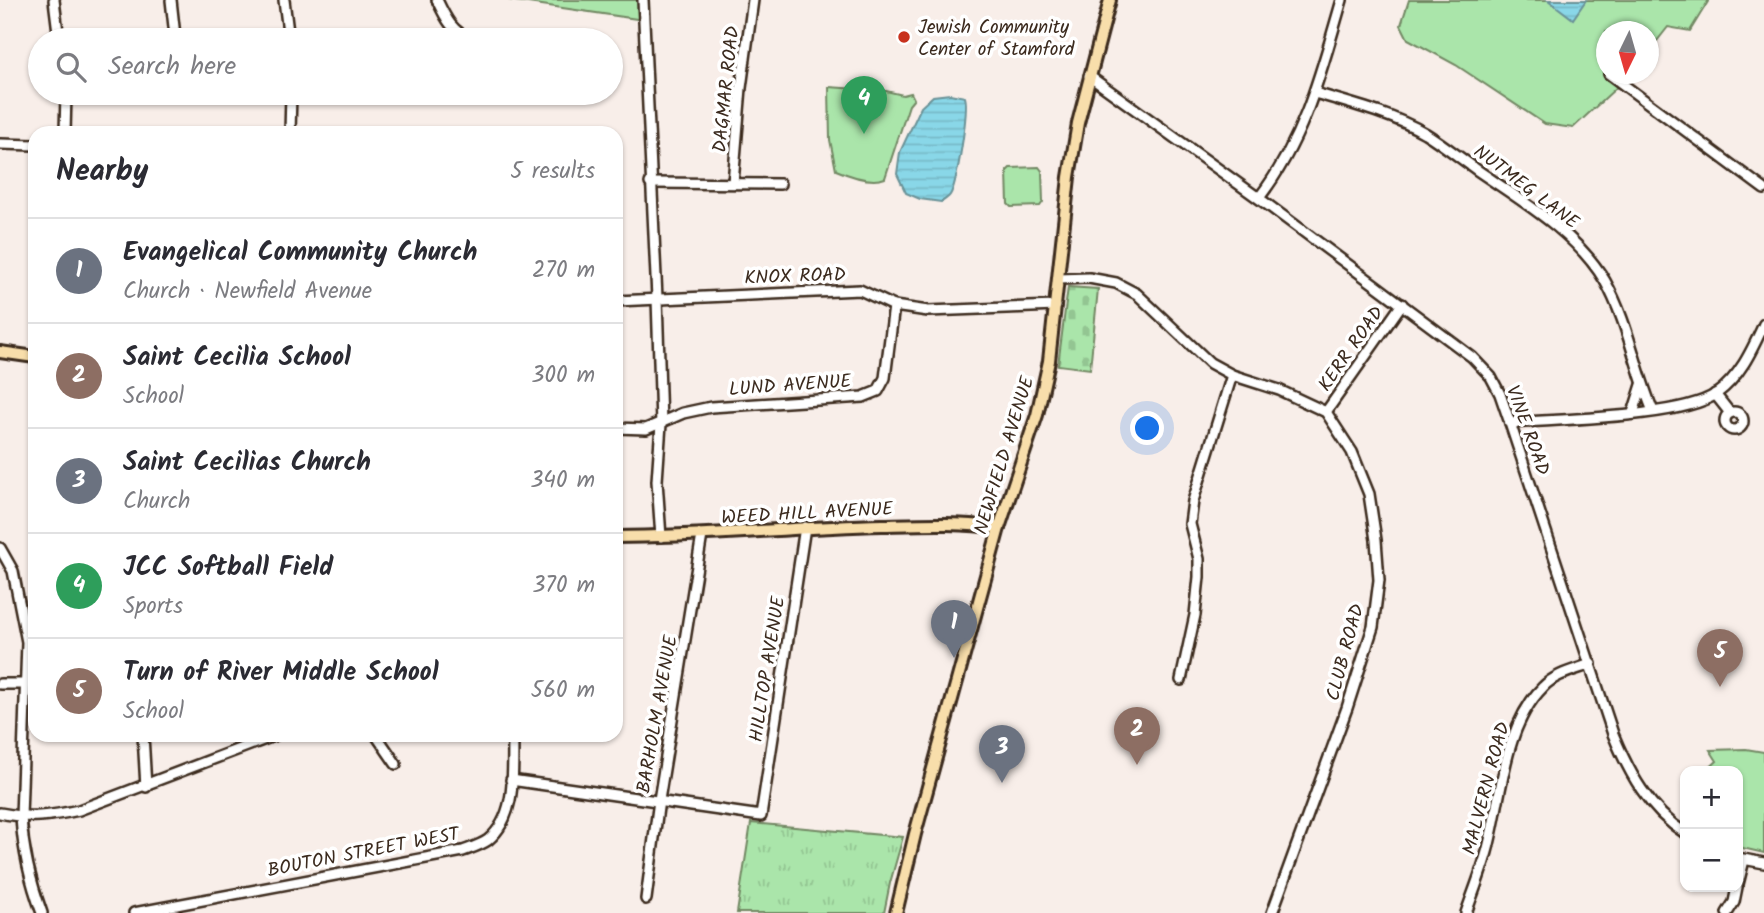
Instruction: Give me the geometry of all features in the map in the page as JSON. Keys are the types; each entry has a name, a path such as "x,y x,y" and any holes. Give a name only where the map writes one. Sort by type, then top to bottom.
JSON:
{"main road":[{"name":"NEWFIELD AVENUE","path":"896,913 999,527 1037,415 1049,361 1069,177 1078,123 1110,0"},
{"path":"0,352 28,356"},
{"name":"WEED HILL AVENUE","path":"623,537 702,535 805,527 968,523 999,527"}],"street":[{"path":"54,0 58,28"},
{"path":"171,0 174,28"},
{"path":"284,0 288,28"},
{"path":"438,0 452,28"},
{"path":"643,0 657,298 661,424 657,481 661,537"},
{"name":"DAGMAR ROAD","path":"733,183 741,88 753,0"},
{"path":"1259,198 1285,162 1315,93 1342,0"},
{"name":"VINE ROAD","path":"1089,76 1259,198 1482,366 1500,394 1624,761 1647,799 1681,829"},
{"path":"1623,84 1764,189"},
{"name":"NUTMEG LANE","path":"1315,93 1362,107 1424,133 1532,208 1583,250 1605,281 1619,311 1653,411"},
{"path":"65,126 66,105"},
{"path":"290,105 290,126"},
{"path":"0,144 28,145"},
{"path":"650,183 780,184"},
{"path":"1059,279 1089,278 1116,283 1136,295 1210,363 1232,375 1279,390 1326,412"},
{"name":"KNOX ROAD","path":"623,300 860,290 894,306 928,312 1056,306"},
{"name":"KERR ROAD","path":"1326,412 1402,304"},
{"name":"LUND AVENUE","path":"661,424 683,413 711,407 863,397 878,391 885,378 894,306"},
{"path":"1510,423 1693,405 1716,394 1735,376 1764,324"},
{"path":"1181,680 1195,615 1199,577 1199,559 1190,524 1193,501 1232,375"},
{"path":"1633,413 1642,385"},
{"path":"1716,394 1730,413"},
{"name":"CLUB ROAD","path":"1272,913 1347,708 1373,627 1379,580 1369,494 1352,452 1326,412"},
{"path":"623,428 646,429 661,424"},
{"name":"HILLTOP AVENUE","path":"659,800 761,816 805,527"},
{"name":"BARHOLM AVENUE","path":"646,899 659,800 702,535"},
{"path":"0,548 13,571 27,642 22,844 42,913"},
{"name":"MALVERN ROAD","path":"1466,913 1487,852 1502,778 1525,709 1544,685 1562,674 1591,664"},
{"path":"0,684 26,684"},
{"path":"143,742 146,787"},
{"path":"0,813 21,817 53,816 79,810 146,787 258,742"},
{"path":"381,742 396,764"},
{"name":"BOUTON STREET WEST","path":"134,913 463,851 487,841 501,825 509,807 513,742"},
{"path":"511,780 659,800"},
{"path":"1743,859 1764,863"},
{"path":"1727,913 1734,902 1736,892"}],"green space":[{"path":"508,0 643,0 644,20"},
{"path":"1409,0 1709,0 1690,31 1668,27 1659,38 1659,21 1596,21 1596,84 1620,84 1573,128 1545,124 1456,65 1408,39 1401,25"},
{"path":"829,87 886,91 903,95 911,93 914,99 909,105 885,178 867,180 836,170 830,140"},
{"path":"1039,167 1042,171 1043,202 1040,206 1011,207 1008,204 1007,171 1010,168"},
{"path":"1068,287 1098,289 1090,369 1058,365"},
{"path":"1746,749 1764,752 1764,853 1743,848 1743,766 1712,766 1717,761 1710,750"},
{"path":"751,823 903,837 884,913 737,913"}],"water":[{"path":"1548,0 1586,0 1573,19"},
{"path":"950,94 965,97 966,104 962,147 953,188 949,196 941,202 920,199 906,193 897,174 900,152 921,107 933,96"}],"place":[{"name":"Jewish Community Center of Stamford","path":"904,37"},
{"name":"JCC Softball Field","path":"864,134"},
{"name":"Evangelical Community Church","path":"954,658"},
{"name":"Turn of River Middle School","path":"1720,687"},
{"name":"Saint Cecilia School","path":"1137,765"},
{"name":"Saint Cecilias Church","path":"1002,783"}]}
